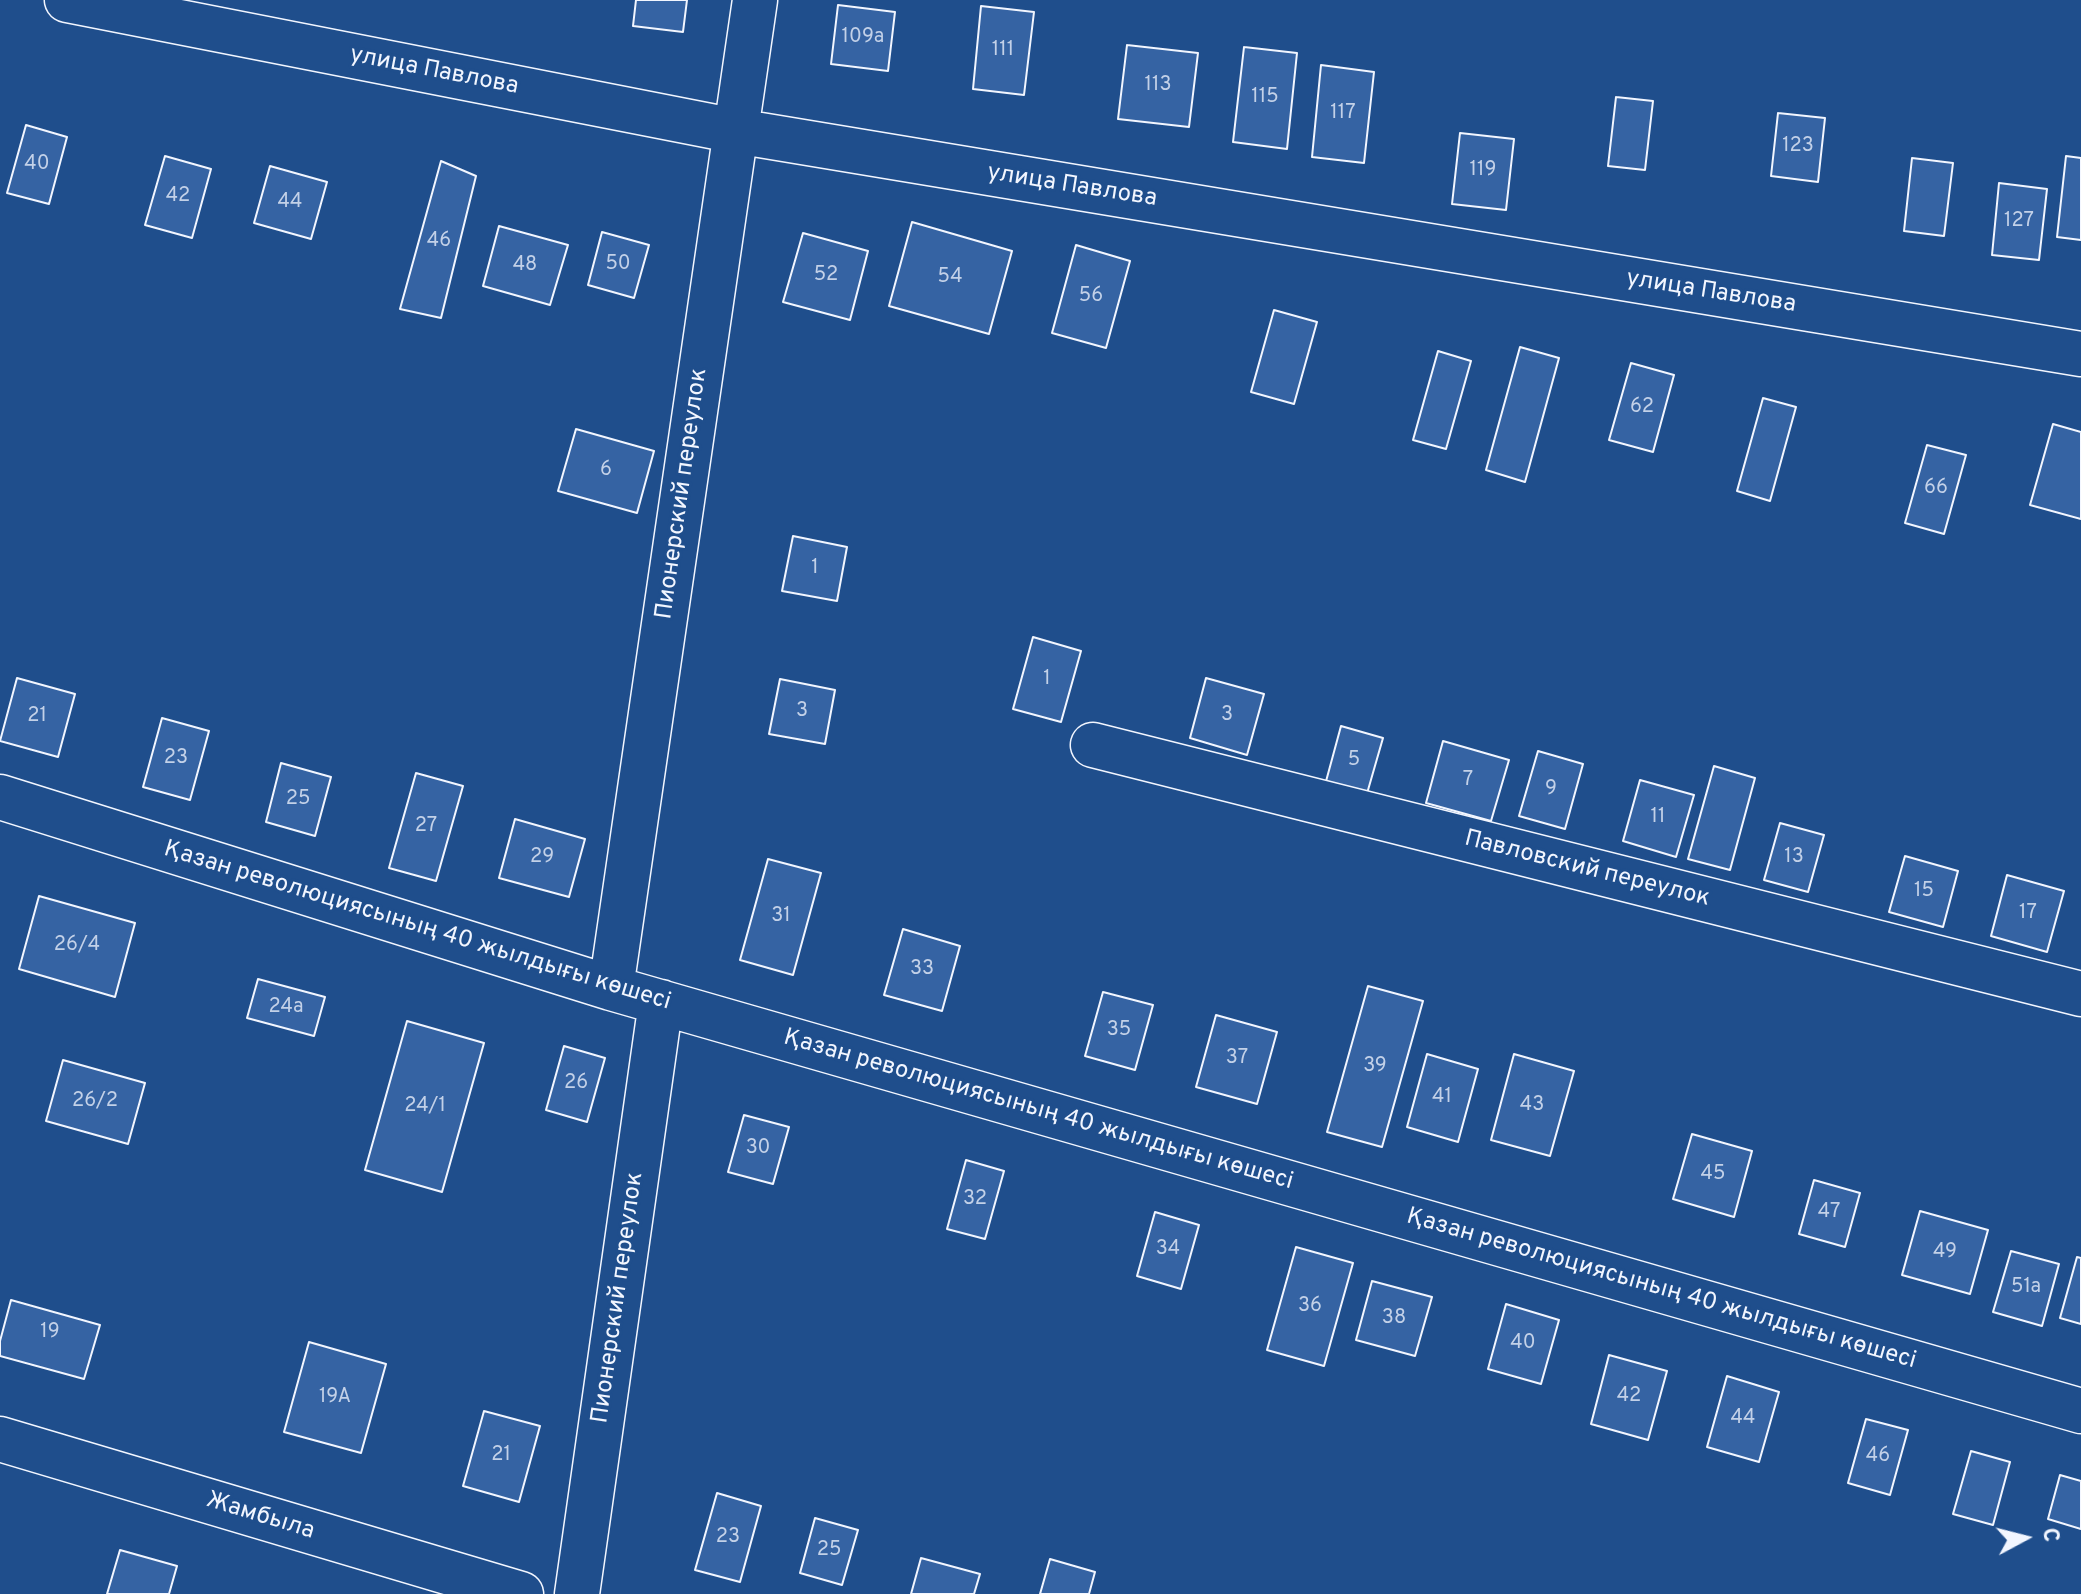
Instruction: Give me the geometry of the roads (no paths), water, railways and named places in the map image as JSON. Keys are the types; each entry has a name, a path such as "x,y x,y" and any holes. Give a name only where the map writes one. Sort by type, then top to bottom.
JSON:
{"street":[{"name":"улица Павлова","path":"67,0 736,131 2081,354"},
{"name":"Пионерский переулок","path":"611,988 755,0"},
{"name":"Павловский переулок","path":"1093,745 2081,994"},
{"name":"Қазан революциясының 40 жылдығы көшесі","path":"0,797 611,988 2081,1411"},
{"name":"Пионерский переулок","path":"577,1594 661,1002"},
{"name":"Жамбыла","path":"0,1439 521,1594"}]}
